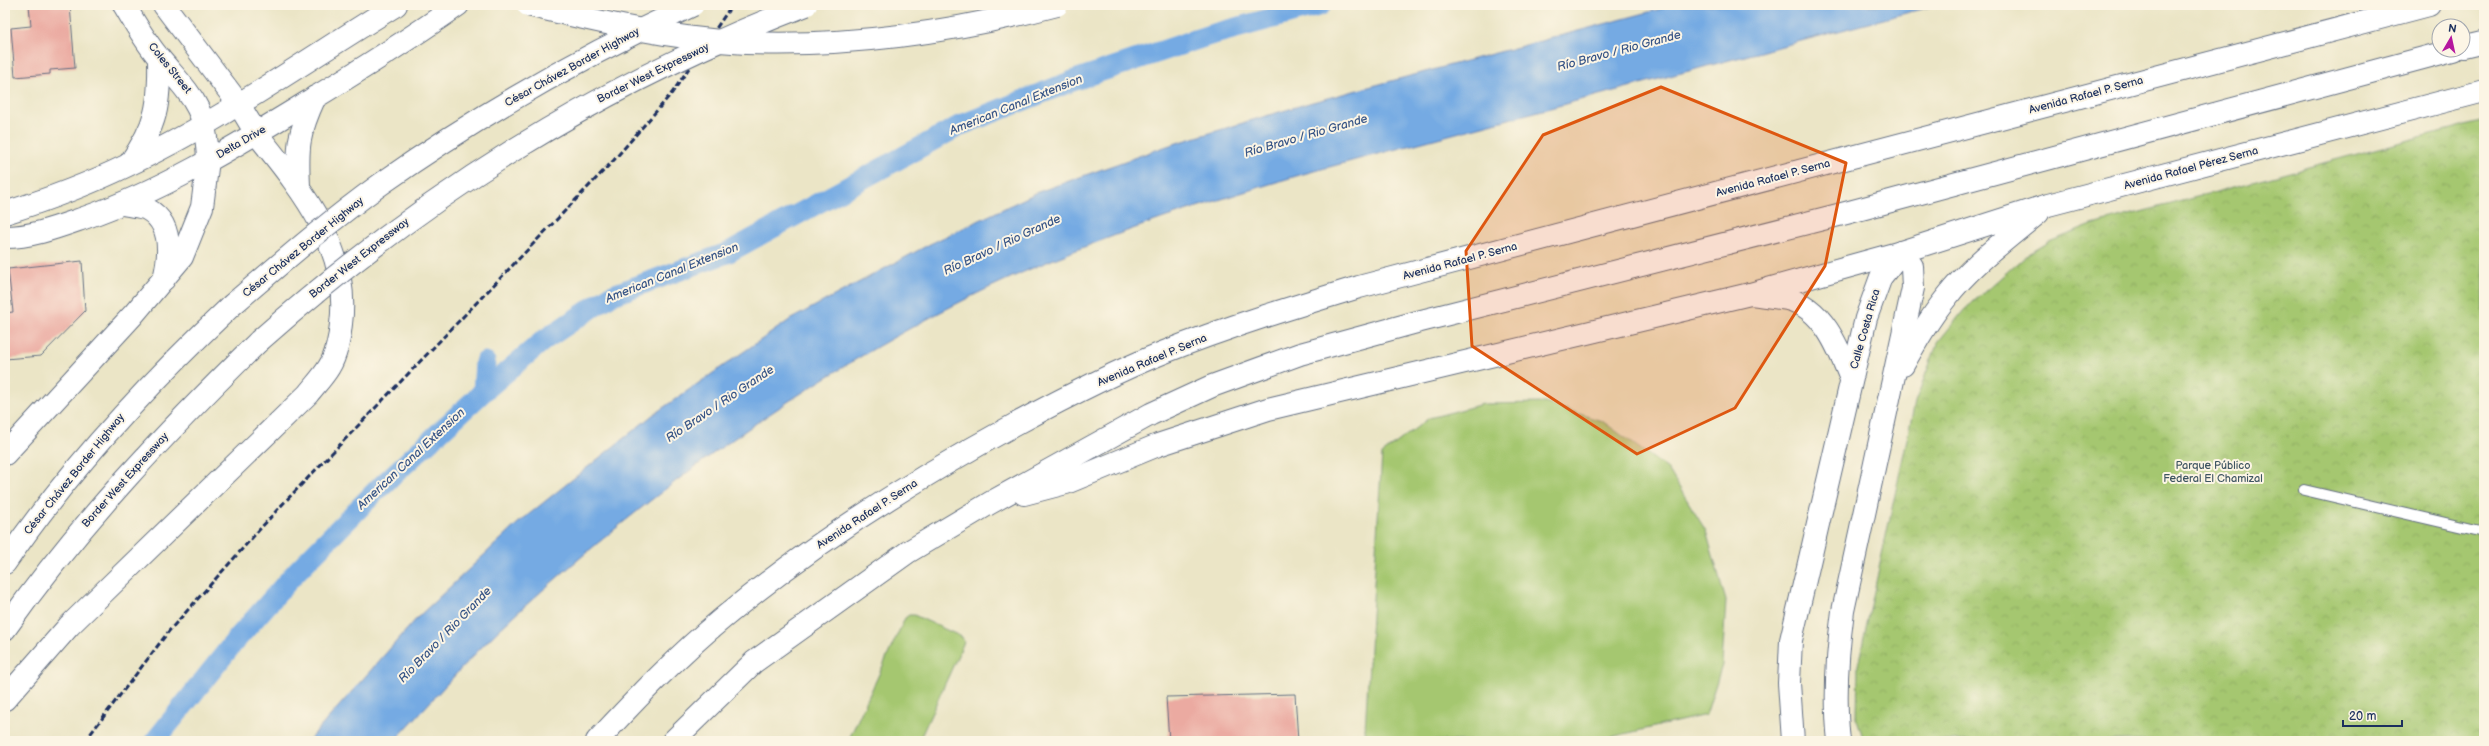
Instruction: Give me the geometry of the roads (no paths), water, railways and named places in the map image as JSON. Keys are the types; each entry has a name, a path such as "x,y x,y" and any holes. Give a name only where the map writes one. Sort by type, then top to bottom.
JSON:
{"main road":[{"name":"Coles Street","path":"5,454 163,281 182,257 194,232 202,207 208,160 204,124 194,99 159,58 124,5"},
{"path":"5,699 70,626 308,394 330,366 340,335 344,307 340,268 330,240 299,186 256,133 238,103 164,5"},
{"path":"5,213 73,190 128,166 204,124 396,5"},
{"name":"Delta Drive","path":"5,237 21,237 49,230 123,204 170,183 315,97 458,5"},
{"path":"528,5 597,22 667,34 744,43 807,44 867,40 944,31 1057,5"},
{"name":"César Chávez Border Highway","path":"5,563 69,476 123,413 175,359 231,306 312,236 381,184 452,136 546,80 626,36 693,5"},
{"name":"Border West Expressway","path":"5,629 76,536 138,464 259,341 315,291 400,225 484,166 548,128 637,78 751,26 806,5"},
{"name":"Avenida Rafael P. Serna","path":"597,741 651,684 722,618 806,554 880,503 971,448 1079,390 1162,353 1264,316 1359,287 2429,5"},
{"path":"2471,45 2484,42"},
{"path":"673,741 754,662 908,552 990,503 1151,414 1212,386 1300,354 1417,322 1854,211 2431,56"},
{"path":"128,166 150,132 156,111 159,58"},
{"name":"Avenida Rafael Pérez Serna","path":"990,503 1066,483 1158,445 1268,409 1750,294 1901,252 2048,205 2484,91"},
{"path":"299,186 297,148 302,126 315,97"},
{"path":"123,204 146,209 158,218 169,241 169,258 163,281"},
{"path":"1890,389 1919,336 1946,297 1978,263 2048,205"},
{"path":"1839,741 1835,706 1836,664 1843,611 1913,288 1912,266 1901,252"},
{"name":"Calle Costa Rica","path":"1793,741 1789,683 1792,640 1866,318 1881,276 1901,252"},
{"path":"1750,294 1789,300 1814,316 1835,339 1851,379"}],"lane":[{"path":"2304,490 2484,532"}],"water":[{"name":"Río Bravo / Rio Grande","path":"1675,5 1936,5 1303,174 1134,228 1051,260 1010,278 908,329 848,364 789,401 676,481 621,524 515,615 468,661 394,741 308,741 418,617 518,523 654,414 791,319 930,244 1038,192 1167,146 1309,103"}],"waterway":[{"name":"American Canal Extension","path":"155,741 235,641 297,571 377,490 483,392 544,340 610,296 727,253 961,125 1075,80 1210,35 1321,5"},
{"path":"483,392 485,362"}],"railway":[{"path":"85,741 169,631 277,510 614,160 672,93 732,5"}],"park label":[{"name":"Parque Público Federal El Chamizal","path":"2213,471"}]}
